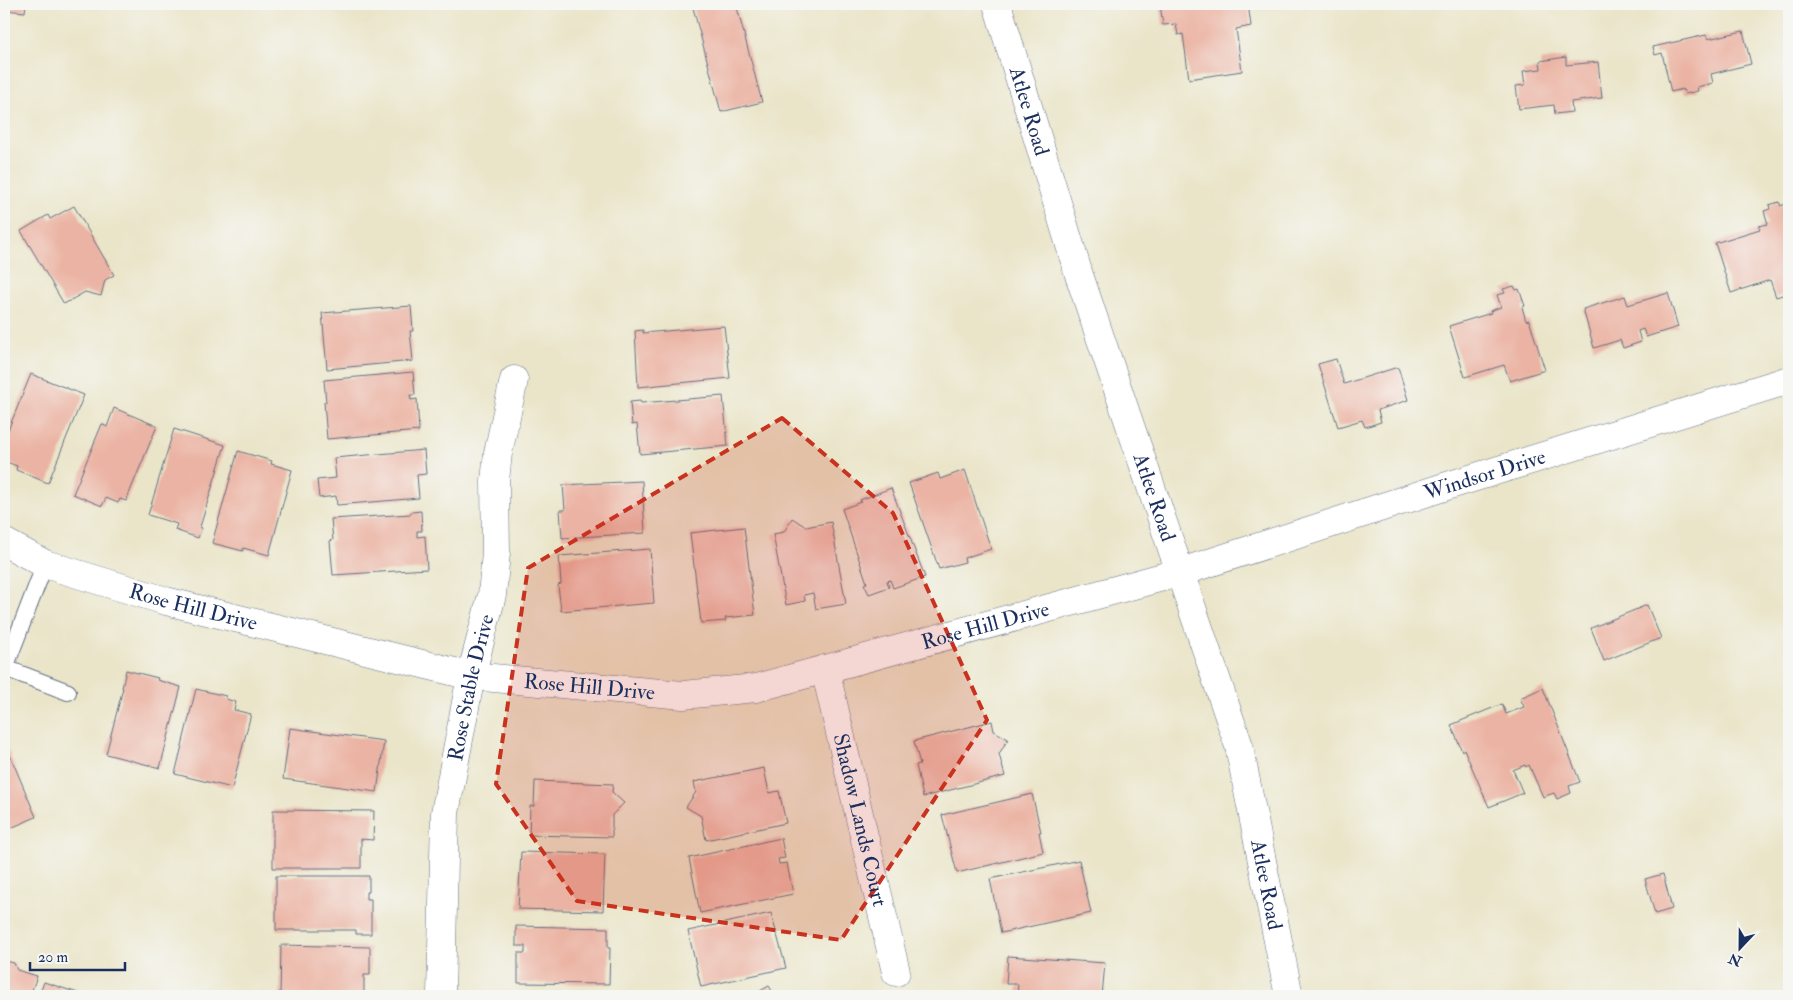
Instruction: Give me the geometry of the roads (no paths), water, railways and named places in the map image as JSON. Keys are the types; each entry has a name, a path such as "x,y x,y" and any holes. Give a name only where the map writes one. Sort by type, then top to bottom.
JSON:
{"street":[{"name":"Atlee Road","path":"997,4 1079,275 1239,746 1289,996"},
{"name":"Rose Stable Drive","path":"441,996 445,813 472,676 492,595 496,553 495,481 498,453 514,380"},
{"name":"Windsor Drive","path":"1180,572 1447,486 1789,380"},
{"name":"Rose Hill Drive","path":"4,542 45,564 166,600 472,676 683,694 756,688 1180,572"},
{"name":"Shadow Lands Court","path":"825,669 896,972"}],"lane":[{"path":"45,564 4,667 68,692"}]}
